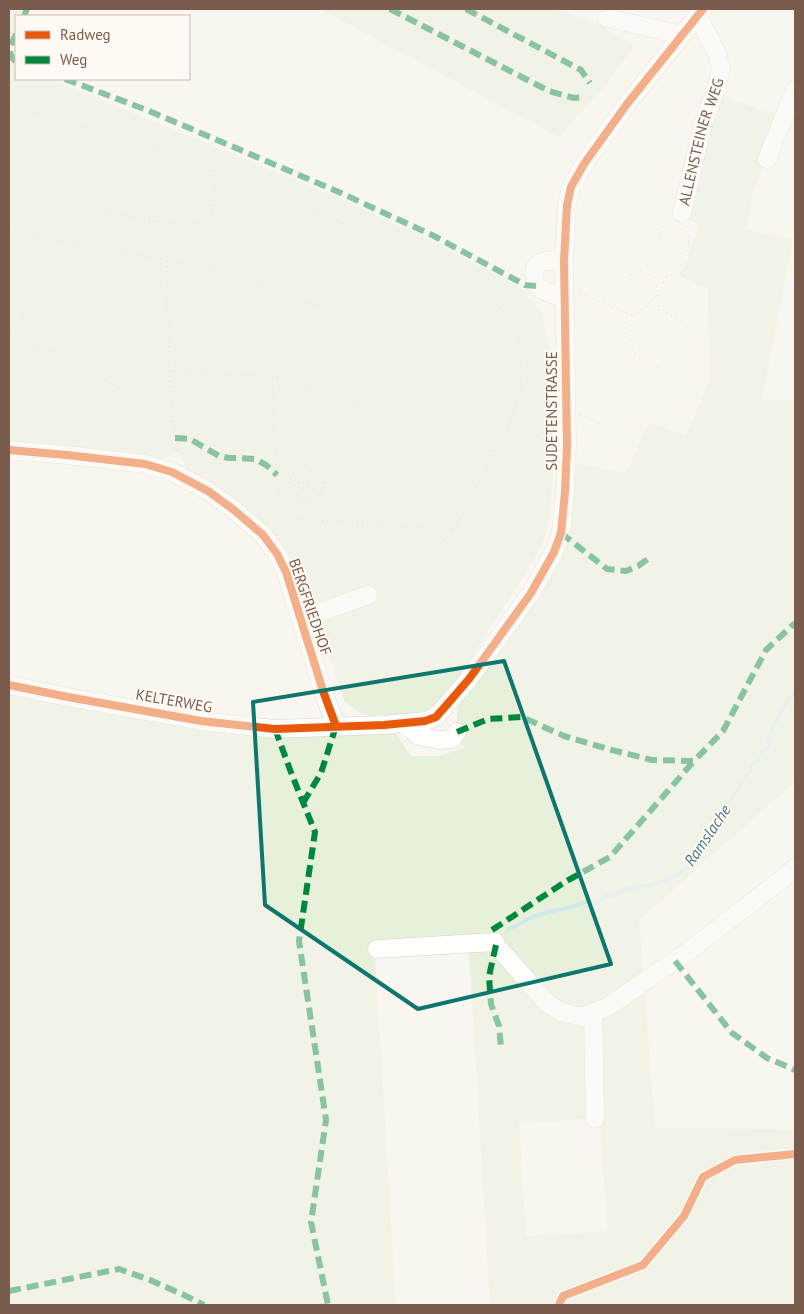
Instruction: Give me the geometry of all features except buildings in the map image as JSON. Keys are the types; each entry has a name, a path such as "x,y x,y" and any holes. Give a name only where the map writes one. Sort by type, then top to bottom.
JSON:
{"street":[{"name":"SUDETENSTRASSE","path":"336,726 403,723 425,721 436,717 468,679 530,593 554,552 561,533 567,446 564,261 567,205 572,187 584,164 627,104 701,12"},
{"name":"ALLENSTEINER WEG","path":"682,213 704,124 721,69 701,12"},
{"path":"607,18 682,35"},
{"path":"768,159 795,90"},
{"path":"564,261 544,260 538,264 534,271 534,279 536,286 547,293 558,297 564,292"},
{"name":"BERGFRIEDHOF","path":"9,450 145,464 172,472 201,487 234,510 263,535 277,554 286,572 336,726"},
{"path":"302,621 314,614 368,595"},
{"name":"KELTERWEG","path":"9,684 68,697 201,721 275,729 336,726"},
{"path":"403,723 419,736 440,740 461,740 444,708"},
{"path":"377,949 496,944 547,1003 560,1012 582,1017 609,1006 675,961 795,868"},
{"path":"592,1013 594,1118"}],"path":[{"path":"9,105 65,121 138,146 202,156 263,192 329,217 440,269 498,304 518,333 521,358 521,388 512,419 455,529 405,577 368,595"},
{"path":"61,201 151,221 195,224 210,217 214,208 213,163"},
{"path":"9,229 54,240 227,271 322,308 397,346 503,411 553,446 567,446"},
{"path":"167,261 169,371 177,451"},
{"path":"631,275 633,268 664,281"},
{"path":"678,271 690,283"},
{"path":"564,292 634,316 630,326 634,353 649,364 662,368"},
{"path":"32,296 10,342 52,351 173,417"},
{"path":"655,315 659,307 682,321"},
{"path":"169,371 272,376 495,452"},
{"path":"272,376 278,502 284,514 296,518 455,529"},
{"path":"566,409 605,425"},
{"path":"298,469 311,469 317,471 322,478 324,487 318,498 302,501 297,499 298,496 293,493 289,486 291,478 294,471 298,469"},
{"path":"306,480 311,469"},
{"path":"277,470 299,482 306,480"},
{"path":"306,480 309,487 322,493"},
{"path":"299,482 298,488 301,490"},
{"path":"301,490 307,490 309,487"},
{"path":"298,496 301,490"}],"highlighted area":[{"path":"504,661 611,964 418,1009 265,905 253,702"}],"green space":[{"path":"9,9 23,9 20,15 15,15 15,28 9,43"},
{"path":"320,9 554,9 604,26 608,31 634,46 607,84 559,137"},
{"path":"9,62 15,65 15,80 53,80 339,198 432,241 521,288 542,312 550,352 553,475 548,527 541,547 461,674 440,700 427,710 419,712 370,716 355,710 345,702 315,614 291,557 268,529 188,471 177,451 157,463 9,444"},
{"path":"714,93 784,117 752,195 747,230 793,239 762,399 792,400 795,380 795,782 639,920 655,1128 795,1129 795,1305 490,1305 469,948 375,954 396,1305 9,1305 9,690 203,725 386,728 396,734 411,756 439,756 464,748 457,732 457,704 569,535 574,463 626,473 649,422 686,436 709,381 708,289 680,277 699,226 682,213","holes":["600,1118 607,1231 526,1236 519,1123"]}],"waterway":[{"name":"Ramslache","path":"509,929 534,916 585,902 597,902 623,890 648,886 667,880 685,869 705,837 714,825 718,824 721,820 723,812 750,772 752,766 768,746 771,730 789,699 795,694"}],"marked path":[{"path":"24,15 27,9"},
{"path":"390,9 549,91 574,98 585,97"},
{"path":"466,9 581,70 590,83"},
{"path":"15,36 10,52 15,61"},
{"path":"68,80 147,110 341,193 434,236 525,285 536,286"},
{"path":"175,438 190,439 219,456 255,459 266,465 277,475"},
{"path":"561,533 607,569 626,571 638,566 652,556"},
{"path":"457,732 488,719 522,717 564,736 608,749 652,760 694,761 723,731 766,650 795,623"},
{"path":"303,803 321,773 336,726"},
{"path":"275,729 315,832 299,941 326,1120 311,1222 328,1305"},
{"path":"492,930 565,882 610,857 694,761"},
{"path":"496,945 489,976 491,1004 499,1026 501,1047"},
{"path":"675,961 732,1033 767,1058 795,1070"},
{"path":"9,1291 119,1269 150,1280 204,1305"}],"cycle path":[{"path":"9,685 201,721 275,729 384,725 425,721 436,717 469,679 531,593 554,552 561,533 567,446 564,261 567,205 571,187 584,164 627,104 703,9"},
{"path":"9,450 145,464 172,472 208,491 234,510 263,535 277,554 286,572 323,691 336,726"},
{"path":"559,1305 563,1296 643,1265 684,1216 703,1177 735,1160 795,1154"}]}
